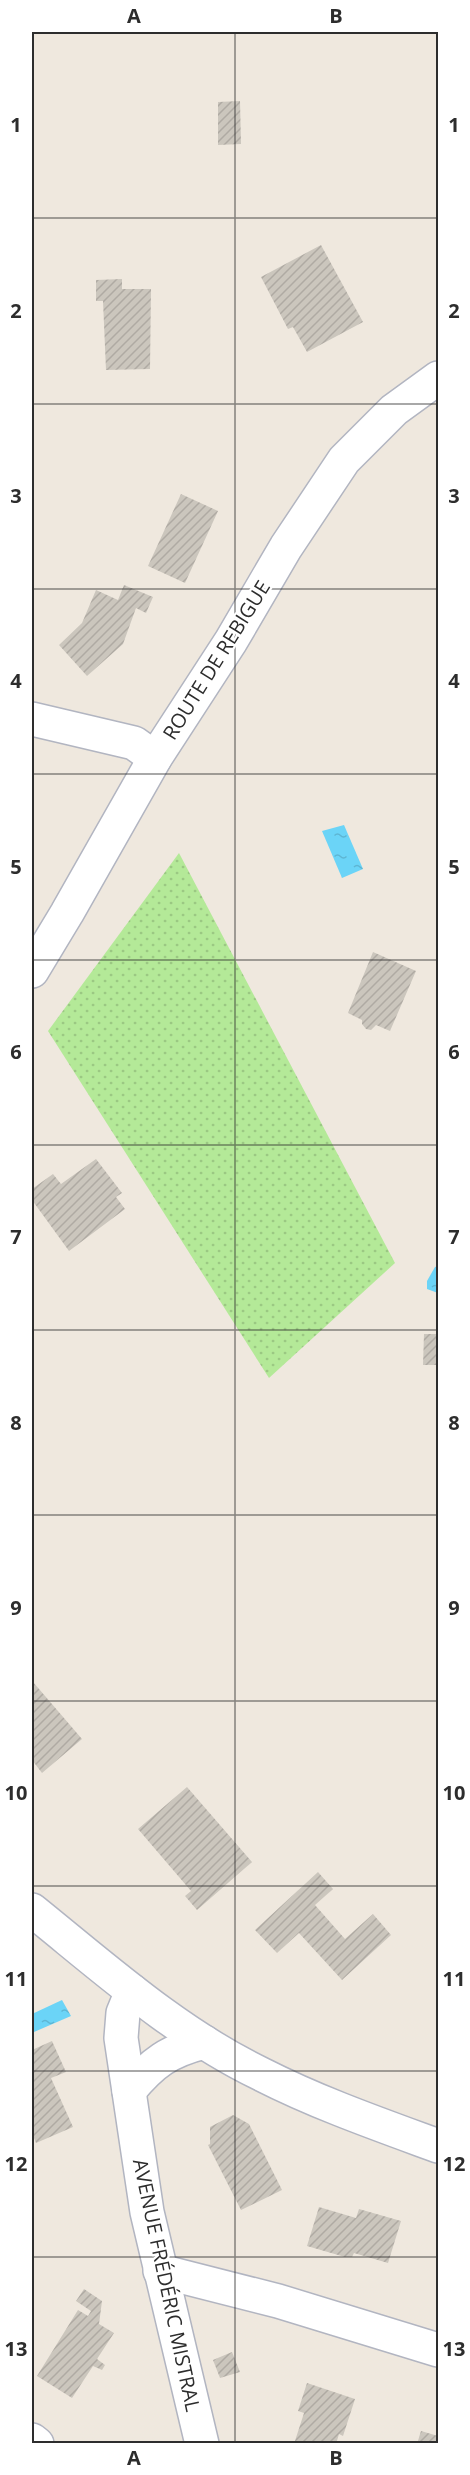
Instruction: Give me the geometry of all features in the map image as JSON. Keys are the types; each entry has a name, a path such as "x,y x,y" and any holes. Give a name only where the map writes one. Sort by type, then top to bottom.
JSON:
{"street":[{"name":"ROUTE DE REBIGUE","path":"32,971 154,758 231,640 286,547 344,460 394,410 438,378"},
{"path":"32,719 134,743 154,758"},
{"path":"32,1910 132,1991 204,2042 260,2074 322,2102 438,2146"},
{"name":"AVENUE FRÉDÉRIC MISTRAL","path":"132,1991 123,2013 121,2038 147,2212 202,2444"},
{"path":"129,2091 160,2059 178,2049 204,2042"},
{"path":"160,2271 278,2301 438,2350"},
{"path":"32,2440 37,2444"}],"green space":[{"path":"179,853 395,1263 269,1378 48,1031"}],"water":[{"path":"344,825 363,869 342,878 322,831"},
{"path":"438,1266 438,1293 427,1289 427,1281 435,1267"},
{"path":"62,2000 71,2016 34,2032 32,2014"}],"building":[{"path":"240,101 241,144 218,145 218,102"},
{"path":"321,245 363,322 307,352 293,327 288,329 261,277"},
{"path":"122,279 122,289 151,289 150,369 106,370 103,301 96,301 96,280"},
{"path":"181,494 218,511 185,583 148,566"},
{"path":"124,585 153,597 146,613 136,608 123,644 87,676 59,645 82,623 96,590 118,600"},
{"path":"373,952 416,971 390,1031 376,1025 371,1030 366,1029 362,1020 348,1013"},
{"path":"96,1159 122,1193 116,1197 125,1209 69,1251 32,1200 32,1189 53,1174 61,1184"},
{"path":"424,1334 438,1334 438,1365 423,1365"},
{"path":"33,1682 82,1739 42,1773 32,1760"},
{"path":"187,1787 252,1862 197,1910 185,1896 191,1891 138,1829"},
{"path":"318,1872 333,1889 315,1905 345,1939 373,1914 391,1935 342,1980 299,1933 277,1953 255,1930"},
{"path":"52,2041 66,2072 51,2078 73,2127 36,2143 32,2133 32,2050"},
{"path":"233,2115 249,2124 282,2190 241,2210 208,2145 210,2144 210,2127"},
{"path":"319,2207 356,2218 359,2209 401,2221 388,2263 354,2253 352,2257 345,2257 307,2246"},
{"path":"84,2289 102,2301 99,2324 114,2333 97,2359 105,2365 102,2370 93,2366 72,2398 37,2376 78,2310 88,2316 91,2311 76,2301"},
{"path":"232,2352 240,2372 220,2378 213,2360"},
{"path":"307,2383 355,2399 343,2436 339,2434 336,2444 294,2444 304,2413 298,2411"},
{"path":"421,2431 438,2436 438,2444 417,2444"}]}
